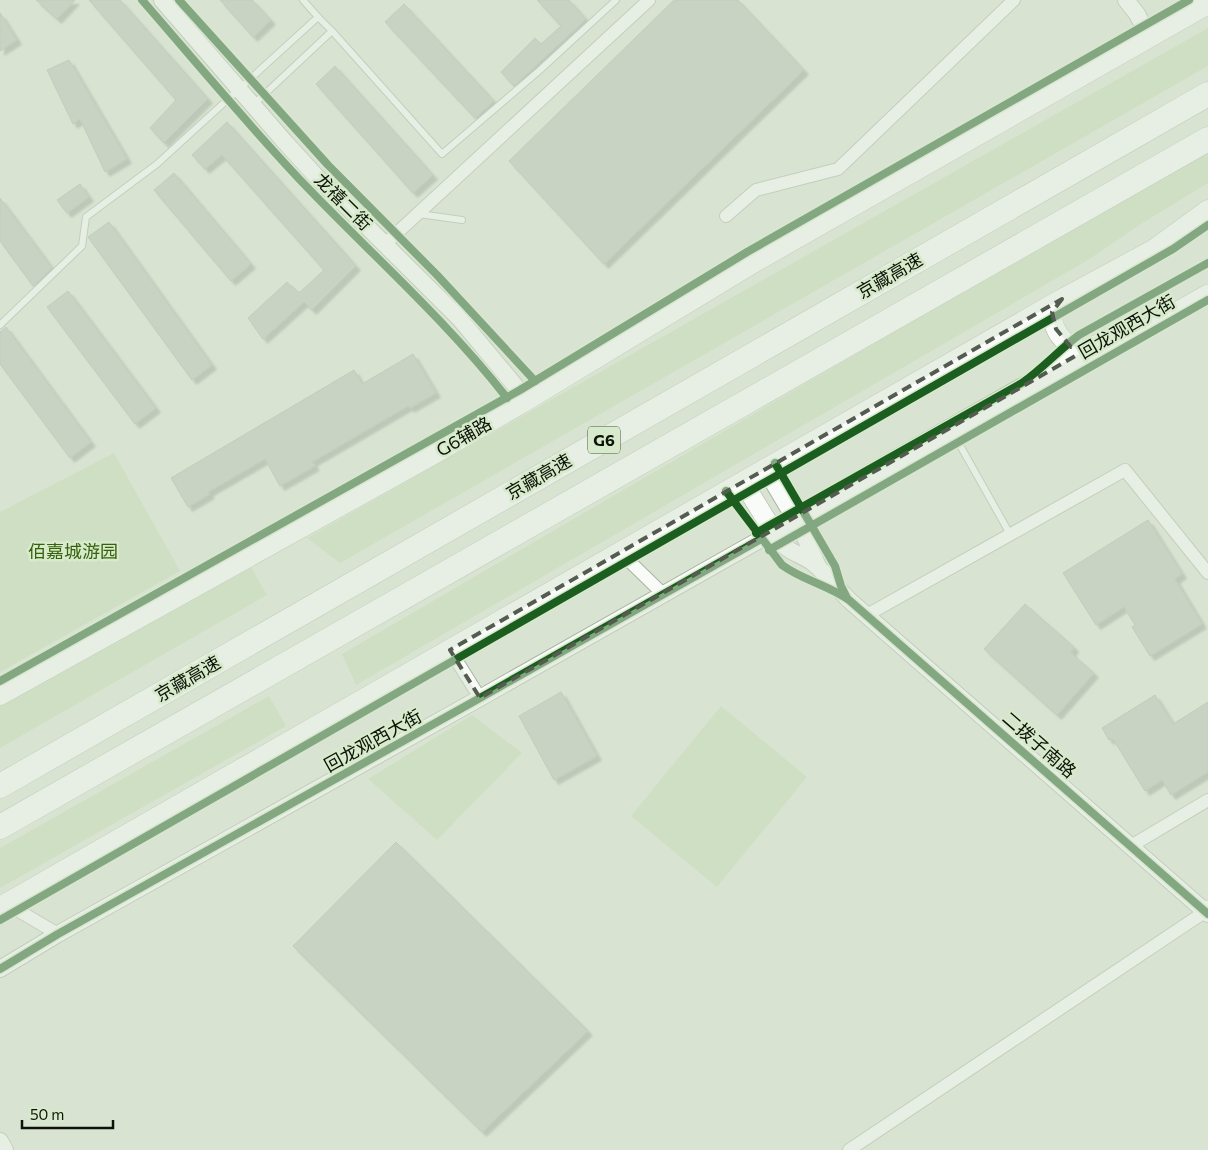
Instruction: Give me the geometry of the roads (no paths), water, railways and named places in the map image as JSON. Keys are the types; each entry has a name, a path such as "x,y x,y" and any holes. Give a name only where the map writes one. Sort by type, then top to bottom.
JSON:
{"highway":[{"name":"京藏高速","path":"0,786 1208,94"},
{"name":"京藏高速","path":"0,827 1208,139"}],"main road":[{"name":"G6辅路","path":"0,695 432,455 527,400 753,263 1208,4"},
{"path":"3,906 1062,299 1153,250 1208,210"},
{"name":"回龙观西大街","path":"1091,347 1208,281"},
{"name":"回龙观西大街","path":"770,535 956,438 1208,294"},
{"path":"1062,299 1056,304 1052,312 1052,319 1056,329 1071,347 1082,349 1091,347"},
{"name":"二拨子南路","path":"743,482 770,535"}],"street":[{"name":"龙禧二街","path":"162,0 315,175 459,318 527,400"},
{"path":"385,244 649,0"},
{"path":"726,216 756,190 838,169 1014,0"},
{"path":"1126,0 1137,14 1149,36"},
{"name":"回龙观西大街","path":"797,522 1091,347"},
{"name":"二拨子南路","path":"765,469 797,522 814,559 838,589 1207,912"},
{"path":"867,615 1125,470 1208,573"},
{"name":"回龙观西大街","path":"0,969 58,934 770,535"},
{"name":"二拨子南路","path":"770,535 787,549 811,562 821,570"},
{"path":"620,552 663,594"},
{"path":"450,650 480,698"},
{"path":"1131,846 1208,800"},
{"path":"3,906 58,934"},
{"path":"849,1150 1207,912"},
{"path":"0,1141 5,1150"}],"lane":[{"path":"302,0 442,154 540,70 616,0"},
{"path":"0,325 82,246 86,217 157,164 318,17"},
{"path":"253,105 332,32"},
{"path":"418,214 462,220"},
{"path":"956,438 1010,534"}],"park label":[{"name":"佰嘉城游园","path":"73,552"}]}
